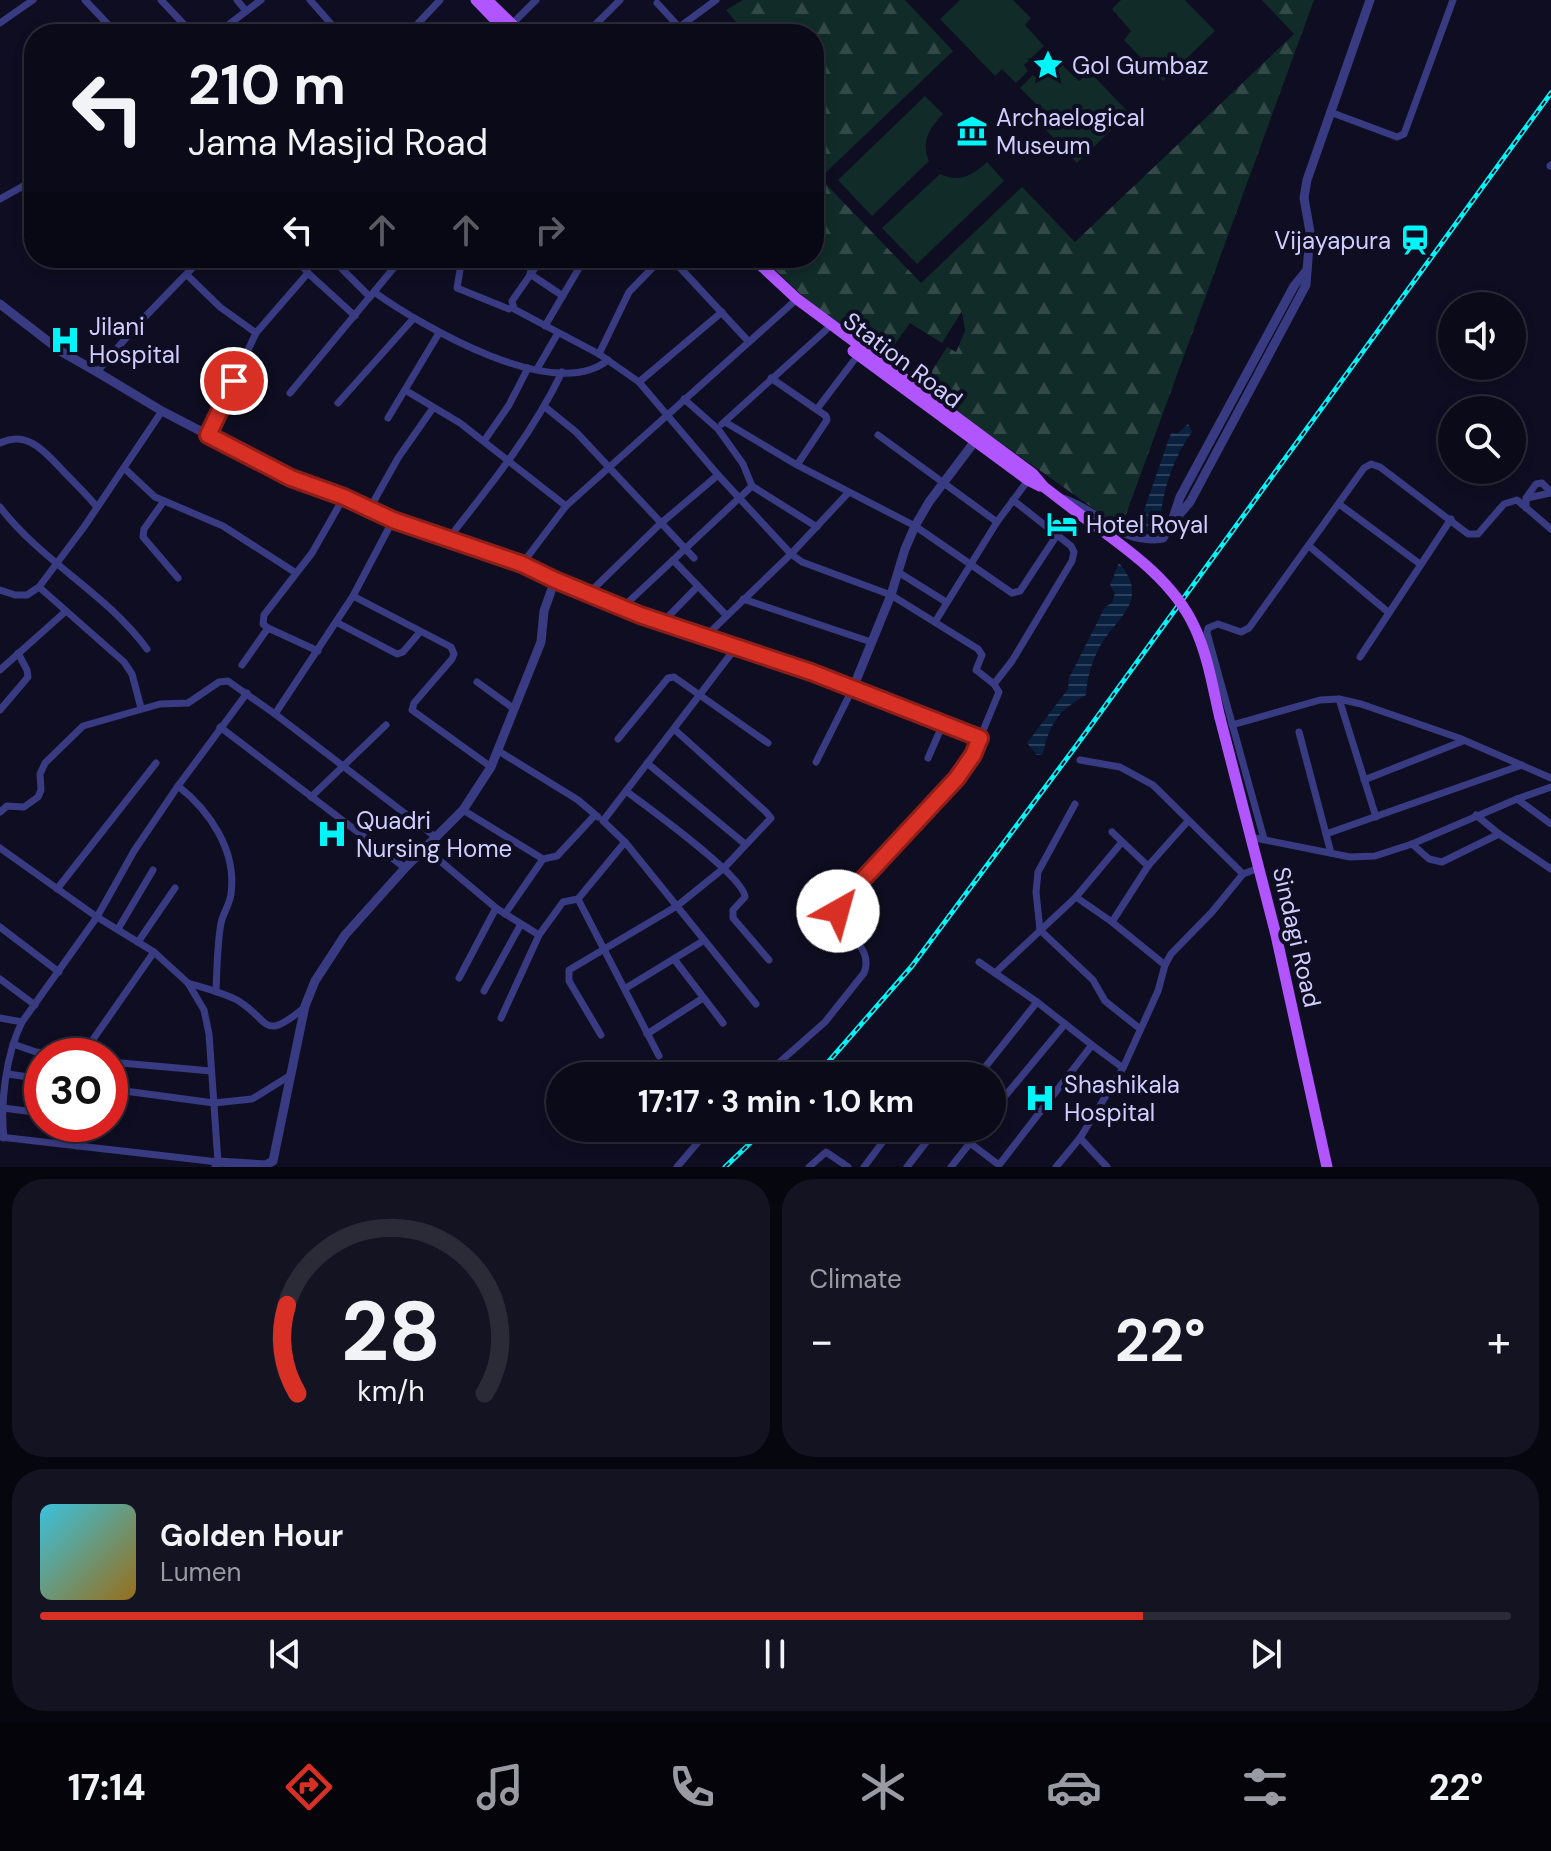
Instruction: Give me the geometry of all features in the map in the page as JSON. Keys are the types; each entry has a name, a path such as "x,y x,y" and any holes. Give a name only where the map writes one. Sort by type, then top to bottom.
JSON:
{"main road":[{"path":"476,0 504,24"},
{"path":"487,0 506,24"},
{"name":"Station Road","path":"755,268 858,355 975,441 1030,477"},
{"name":"Station Road","path":"763,268 794,301 1056,496 1163,581 1195,628 1220,718"},
{"name":"Sindagi Road","path":"1220,718 1259,868 1327,1165"}],"street":[{"path":"0,23 33,0"},
{"path":"85,0 108,24"},
{"path":"161,0 184,24"},
{"path":"237,0 246,11"},
{"path":"229,24 261,0"},
{"path":"310,0 331,24"},
{"path":"417,24 440,0"},
{"path":"514,24 536,0"},
{"path":"596,24 620,0"},
{"path":"683,24 716,0"},
{"path":"1056,496 1079,504 1127,536 1160,539 1190,502 1306,285 1310,232 1304,198 1307,180 1370,0"},
{"path":"1330,112 1397,137 1404,134 1453,0"},
{"path":"657,3 676,24"},
{"path":"0,199 24,186"},
{"path":"97,372 137,325 193,268"},
{"path":"304,268 355,316"},
{"path":"342,268 372,294 413,319 504,362 578,374 608,360"},
{"path":"290,393 394,268"},
{"path":"460,268 457,288 509,309"},
{"path":"530,274 532,268"},
{"path":"534,268 512,301 512,306 599,354 639,382 791,554 802,562 891,595 935,622 980,652 982,655 976,670 999,692 973,755 957,778 839,905 839,916 865,954 867,966 825,1022 780,1062"},
{"path":"545,326 579,268"},
{"path":"599,354 629,292 649,268"},
{"path":"680,268 749,342"},
{"path":"208,435 256,333 308,273"},
{"path":"530,274 563,296"},
{"path":"187,275 234,319 256,333"},
{"path":"522,564 566,506 794,301"},
{"path":"0,304 62,352 162,411 291,478 344,497 393,520 522,564 622,608 853,688 980,738"},
{"path":"639,382 722,312"},
{"path":"338,403 413,319"},
{"path":"718,429 826,330"},
{"path":"388,418 439,333"},
{"path":"537,369 558,333"},
{"path":"817,409 858,355"},
{"path":"484,441 509,405 528,368"},
{"path":"448,539 545,407 562,372"},
{"path":"771,378 817,409 827,420 797,465"},
{"path":"405,390 460,423 566,506"},
{"path":"684,399 718,429 743,464 752,486 814,529"},
{"path":"545,407 576,432 694,558"},
{"path":"370,508 398,458 433,408"},
{"path":"0,590 27,595 39,587 162,411"},
{"path":"725,422 848,493 915,526 1016,593 1057,535"},
{"path":"878,435 997,522"},
{"path":"0,443 16,438 43,449 97,507"},
{"path":"816,762 853,688 915,526 975,441"},
{"path":"1264,839 1208,628 1218,624 1246,631 1364,468 1371,464 1380,467 1474,535 1504,504 1551,492"},
{"path":"124,468 145,489 164,501 223,526 296,573"},
{"path":"588,594 660,524 718,475"},
{"path":"935,622 997,522 1030,477"},
{"path":"622,608 752,486"},
{"path":"705,637 791,554 848,493"},
{"path":"318,651 268,628 263,624 264,615 312,553 344,497"},
{"path":"1526,498 1526,508"},
{"path":"994,684 1012,661 1072,561 1074,552 1013,500"},
{"path":"1517,500 1551,529"},
{"path":"164,501 142,532 178,578"},
{"path":"1339,504 1420,564"},
{"path":"1,512 56,565 106,603 147,649"},
{"path":"1360,657 1451,519"},
{"path":"275,714 353,596 393,520"},
{"path":"1309,546 1388,612"},
{"path":"673,560 726,615"},
{"path":"898,572 946,602"},
{"path":"247,693 178,786 134,851 97,917 22,1022 13,1044 3,1108 2,1137 217,1165 266,1165 273,1161 305,1006 327,959 405,868 463,810 491,767 541,642 544,611 555,580"},
{"path":"663,622 698,586"},
{"path":"39,587 124,662 132,674 141,708"},
{"path":"353,596 451,647 454,654 414,703 412,710 491,767"},
{"path":"743,599 871,642"},
{"path":"0,670 66,611"},
{"path":"336,622 397,654 403,652 420,632"},
{"path":"242,665 268,628"},
{"path":"603,821 737,646"},
{"path":"0,710 28,677 18,653"},
{"path":"618,739 668,678 674,677 768,743"},
{"path":"0,812 7,806 24,807 38,797 42,768 76,731 92,722 141,708 188,703 219,682 228,681 437,838"},
{"path":"477,682 513,708"},
{"path":"1232,725 1320,700 1339,699 1464,741 1551,778"},
{"path":"1339,699 1376,817"},
{"path":"928,758 943,724"},
{"path":"311,797 386,725"},
{"path":"220,727 405,868"},
{"path":"601,1035 568,976 573,966 606,951 677,906 724,868 769,823 769,815 674,729"},
{"path":"1299,732 1331,853"},
{"path":"1364,780 1464,741"},
{"path":"497,750 578,800 625,842 756,1004"},
{"path":"1080,760 1120,767 1153,785 1243,874"},
{"path":"57,889 156,763"},
{"path":"647,763 745,844"},
{"path":"1326,834 1522,765"},
{"path":"178,786 198,801 216,826 231,874 231,893 219,941 216,992"},
{"path":"1250,837 1350,857 1375,856 1551,787"},
{"path":"626,791 724,868 745,893 733,910 733,918 769,960"},
{"path":"1517,799 1549,821"},
{"path":"1075,804 1038,872 1036,909 1040,930 1093,980 1105,1001 1139,1028"},
{"path":"463,810 543,859"},
{"path":"505,914 543,859 557,856 595,815"},
{"path":"1476,815 1551,869"},
{"path":"1112,922 1148,866 1188,821"},
{"path":"1112,832 1148,866"},
{"path":"1412,844 1429,859 1442,862 1499,834"},
{"path":"501,1018 539,935 563,902 578,899 625,842"},
{"path":"995,973 1076,897 1122,842"},
{"path":"0,849 97,917 154,952 188,983 204,1010 217,1165"},
{"path":"426,849 496,908 539,935"},
{"path":"1056,1167 1080,1138 1123,1068 1158,991 1165,965 1243,874 1259,868"},
{"path":"118,929 153,870"},
{"path":"138,942 175,888"},
{"path":"1076,897 1165,965"},
{"path":"578,899 659,1056"},
{"path":"459,978 496,908"},
{"path":"484,991 521,924"},
{"path":"0,927 59,972"},
{"path":"626,988 703,941"},
{"path":"94,1038 154,952"},
{"path":"674,959 723,1023"},
{"path":"979,962 1123,1068"},
{"path":"0,979 35,1005"},
{"path":"188,983 241,1002 259,1021 274,1027 284,1024 305,1006"},
{"path":"647,1034 703,998"},
{"path":"989,1062 1037,1002"},
{"path":"0,1017 22,1022"},
{"path":"1006,1095 1065,1024"},
{"path":"13,1044 24,1048"},
{"path":"951,1167 970,1143 999,1166 1092,1045"},
{"path":"128,1064 211,1071"},
{"path":"8,1074 24,1076"},
{"path":"128,1091 214,1103 252,1099 291,1075"},
{"path":"3,1108 24,1111"},
{"path":"1080,1138 1107,1167"},
{"path":"77,1146 78,1142"},
{"path":"677,1167 698,1142"},
{"path":"864,1167 883,1142"},
{"path":"907,1167 926,1142"},
{"path":"809,1167 826,1152 848,1167"}],"green space":[{"path":"743,0 905,0 953,51 824,174 824,24 738,24 726,10"},
{"path":"960,0 1013,0 1031,18 1025,25 1044,46 1024,65 1028,71 1016,83 1002,69 995,76 940,19"},
{"path":"1121,0 1185,0 1215,31 1163,81 1124,40 1131,31 1112,9"},
{"path":"1262,0 1314,0 1121,528 922,387 947,347 956,352 965,331 962,311 942,343 910,323 884,359 807,300 773,268 824,268 824,182 921,283 1022,187 1075,242 1294,34"},
{"path":"1058,61 1079,81 1090,72 1129,113 1077,163 1029,112 1036,104 1020,88 1033,75 1038,80"},
{"path":"925,96 943,114 928,136 926,147 929,161 872,216 838,180"},
{"path":"987,162 1004,181 917,264 882,228 940,174 953,178 965,177"}],"water":[{"path":"1188,424 1192,432 1173,467 1162,505 1159,531 1153,533 1141,528 1141,519 1171,433 1178,433"},
{"path":"1119,563 1132,588 1128,608 1099,648 1090,671 1086,695 1057,719 1048,734 1043,754 1037,755 1027,743 1068,689 1069,678 1105,607 1112,603 1115,593 1110,585"}],"railway":[{"path":"828,1062 912,966 1551,93"},
{"path":"725,1167 751,1142"}],"place":[{"name":"Gol Gumbaz","path":"1048,65"},
{"name":"Archaelogical Museum","path":"972,131"},
{"name":"Vijayapura","path":"1415,240"},
{"name":"Jilani Hospital","path":"65,340"},
{"name":"Hotel Royal","path":"1062,524"},
{"name":"Quadri Nursing Home","path":"332,834"},
{"name":"Shashikala Hospital","path":"1040,1098"}],"route":[{"path":"234,381 208,435 291,478 344,497 393,520 522,564 640,615 811,672 980,738 973,755 957,778 839,905 838,911"}]}
